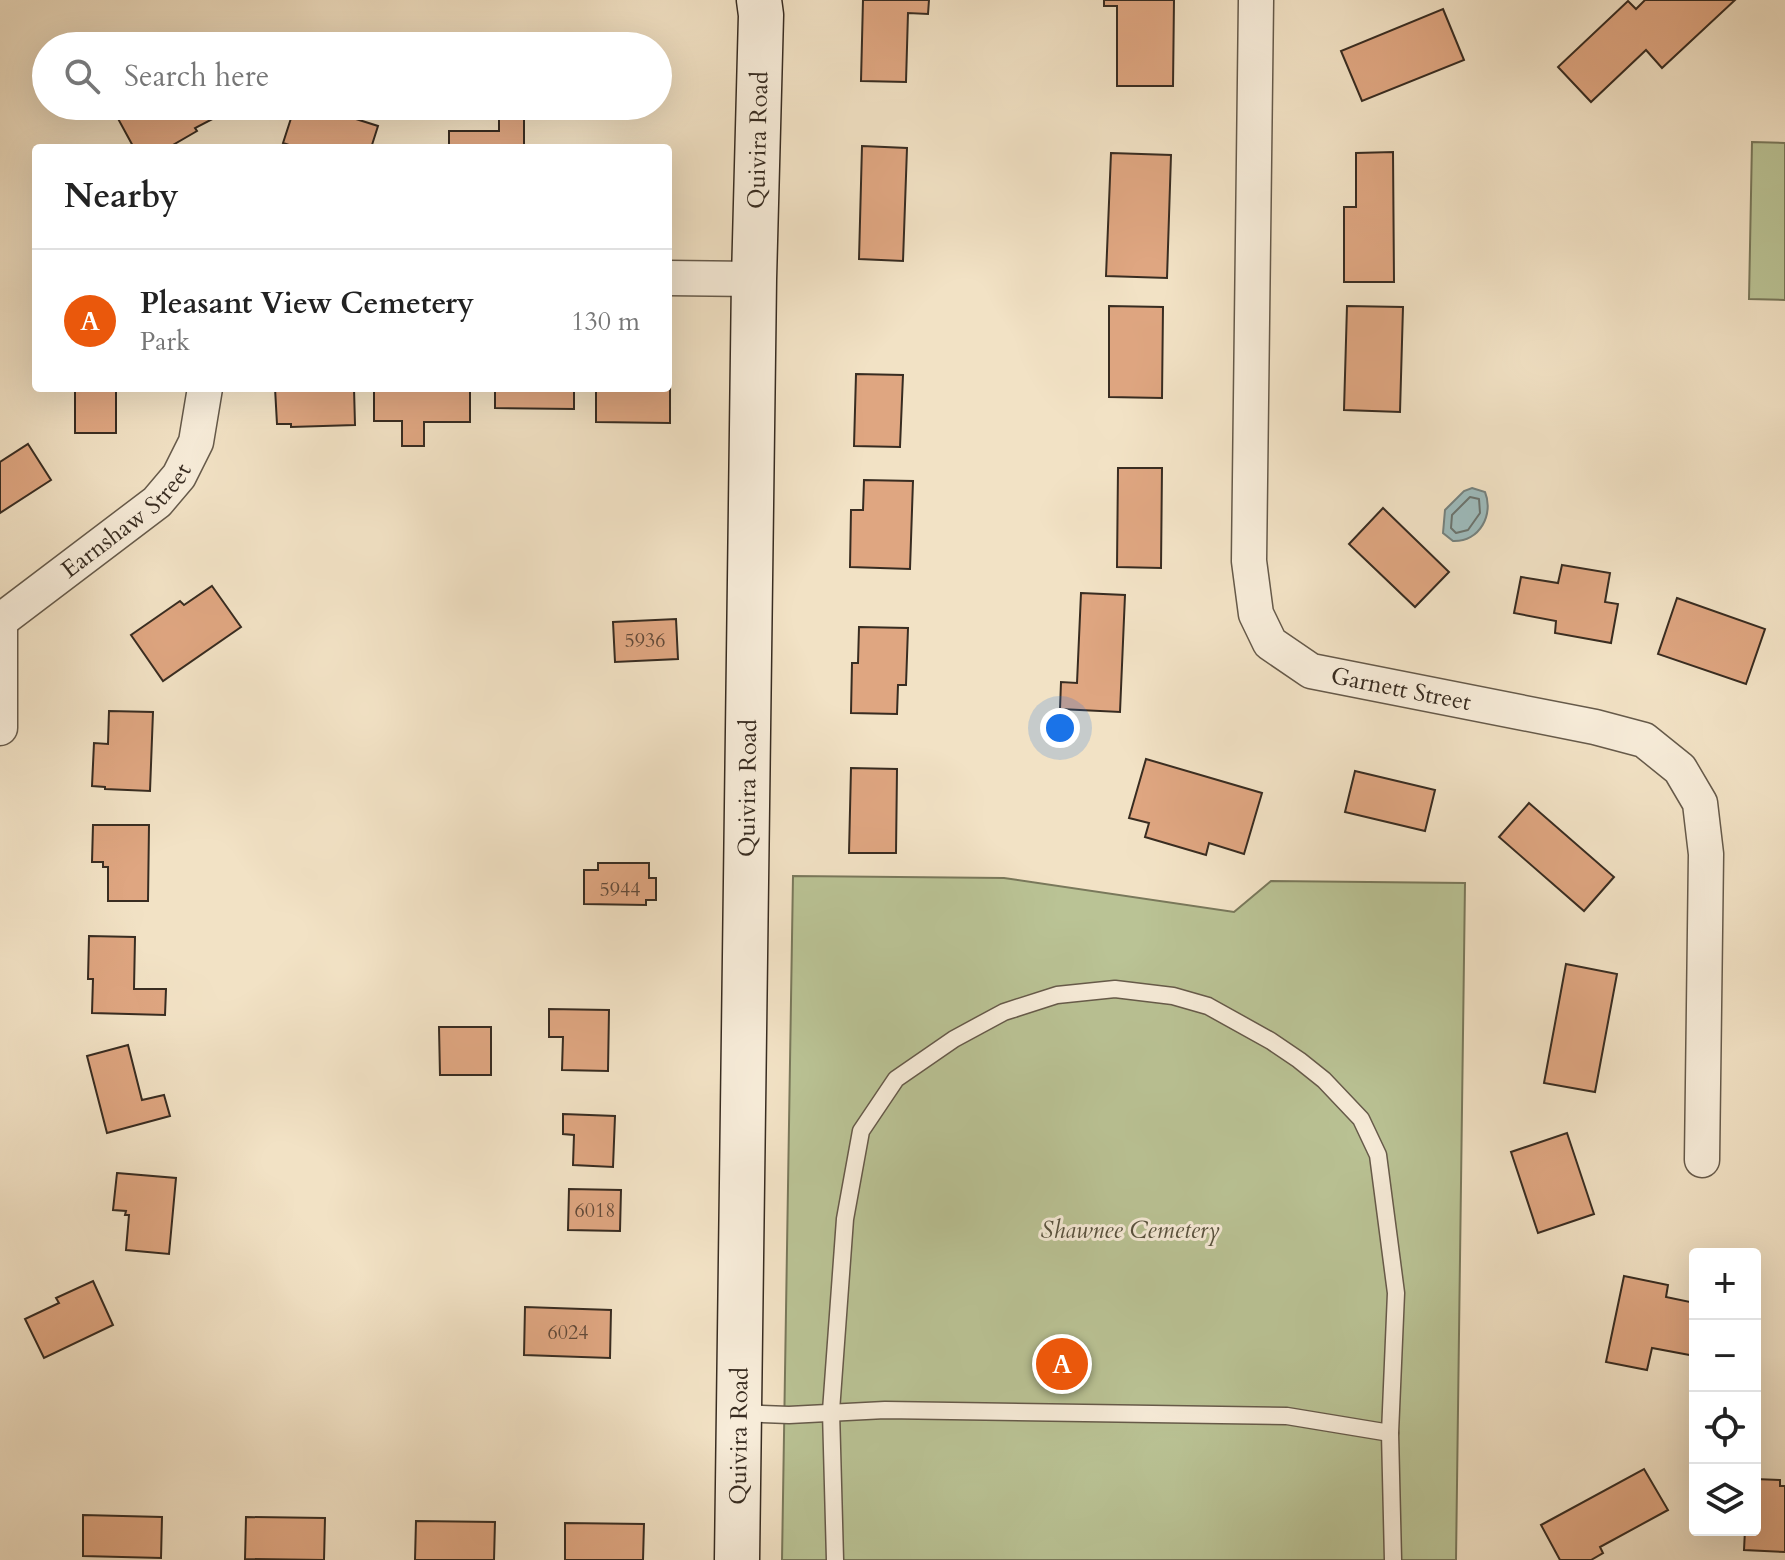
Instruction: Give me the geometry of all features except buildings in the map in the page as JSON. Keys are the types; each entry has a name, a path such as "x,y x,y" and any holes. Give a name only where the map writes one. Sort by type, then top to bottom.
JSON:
{"main road":[{"name":"Quivira Road","path":"737,1560 754,279 762,5"}],"street":[{"name":"Garnett Street","path":"1256,0 1249,561 1256,614 1270,643 1311,671 1606,729 1644,740 1680,769 1700,803 1706,854 1702,1160"},
{"path":"672,278 754,279"},
{"name":"Earnshaw Street","path":"0,728 0,623 157,502 179,476 196,442 204,392"}],"lane":[{"path":"835,1560 831,1411 845,1219 861,1131 896,1079 954,1039 1004,1012 1057,995 1115,989 1173,996 1208,1006 1280,1047 1324,1080 1361,1119 1378,1155 1396,1293 1390,1433 1393,1560"},
{"path":"739,1413 789,1415 831,1411 1287,1416 1390,1433"}],"green space":[{"path":"1752,142 1785,143 1785,300 1749,299"},
{"name":"Shawnee Cemetery","path":"793,876 1004,878 1234,912 1271,881 1465,883 1456,1560 782,1560"}],"water":[{"path":"1472,488 1485,492 1486,517 1471,537 1453,541 1443,533 1445,510 1464,491"}],"place":[{"name":"Pleasant View Cemetery","path":"1062,1364"}]}
